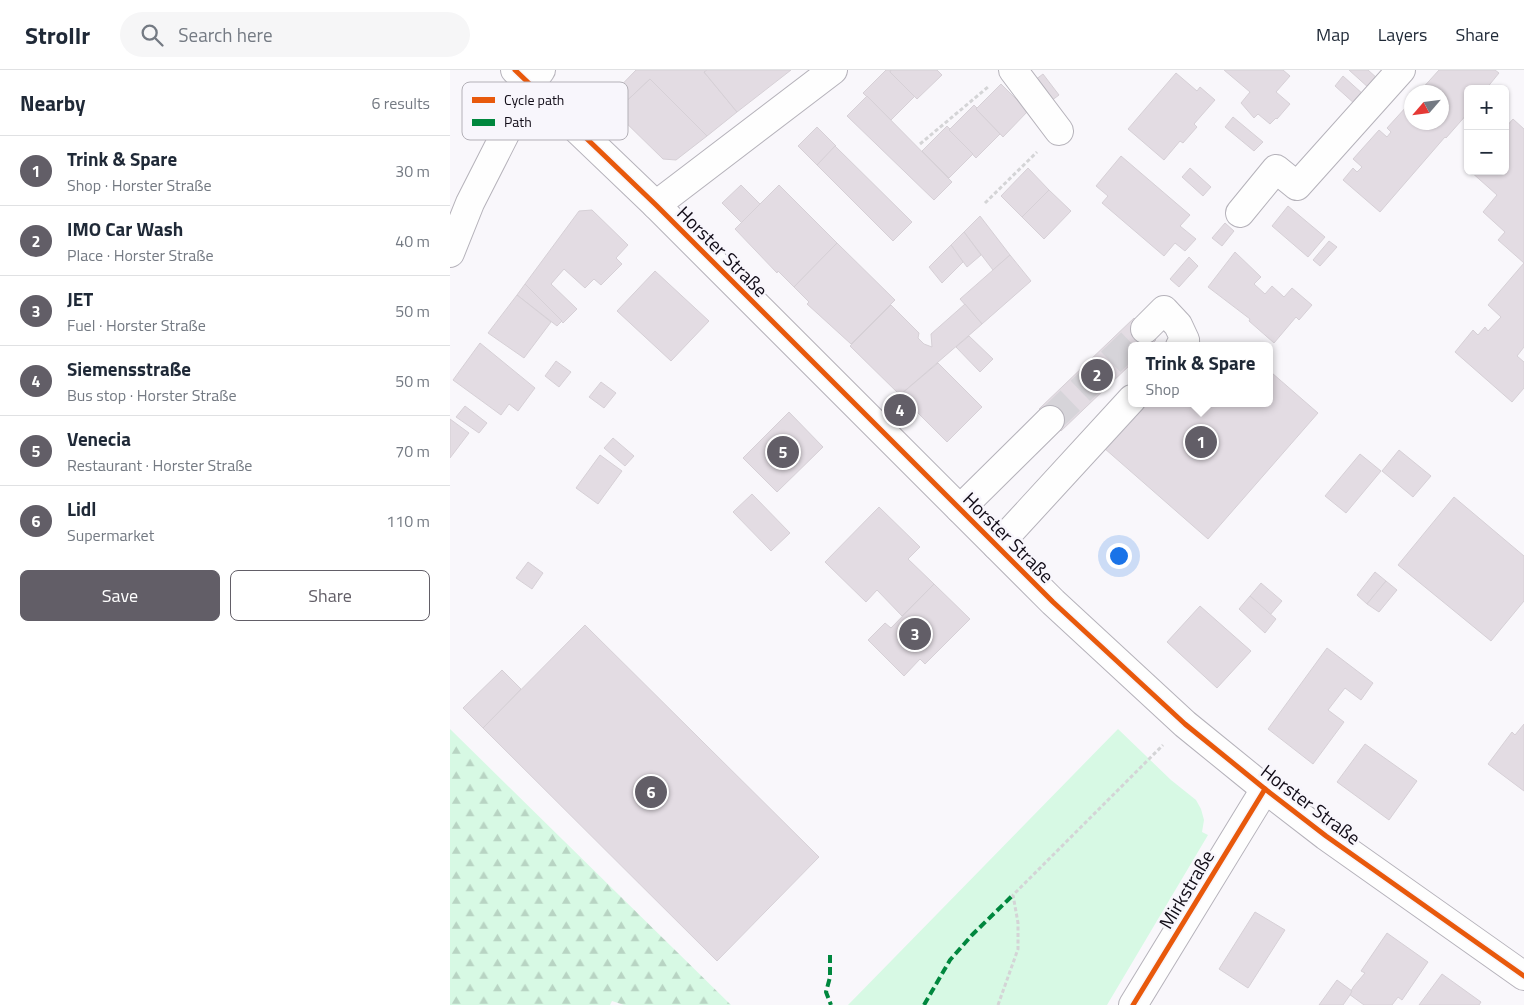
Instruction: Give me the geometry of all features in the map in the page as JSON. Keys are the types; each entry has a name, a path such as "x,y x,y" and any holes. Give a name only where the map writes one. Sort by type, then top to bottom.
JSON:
{"main road":[{"path":"656,205 833,70"},
{"path":"1240,213 1276,169 1297,186 1401,70"},
{"path":"1003,76 1059,130"},
{"path":"450,253 460,207 495,140"},
{"name":"Horster Straße","path":"592,140 996,546 1053,602 1185,724 1326,836 1524,976"},
{"path":"1145,329 1164,310 1178,325 1185,340 1183,342"},
{"path":"996,546 1128,403"},
{"path":"960,509 1050,420"},
{"name":"Mirkstraße","path":"1133,1005 1265,789"}],"path":[{"path":"920,144 1003,76"},
{"path":"985,203 1059,130"},
{"path":"998,1005 1018,949 1018,922 1013,895 1185,724"}],"green space":[{"path":"450,729 731,1005 624,1005 612,1001 610,1005 450,1005"},
{"path":"1118,729 1171,780 1196,800 1204,820 1202,832 1208,835 1107,1005 848,1005"}],"building":[{"path":"636,70 707,70 704,72 737,112 707,136 650,79 628,100 628,82 624,82"},
{"path":"707,70 791,70 737,112 704,72"},
{"path":"886,70 891,70 890,72 915,96 891,120 863,93"},
{"path":"891,70 937,70 942,75 917,99 890,72"},
{"path":"1224,70 1283,70 1290,76 1276,92 1290,104 1270,124 1258,114 1254,118 1241,103 1250,92"},
{"path":"1349,70 1368,70 1378,79 1370,89"},
{"path":"1439,70 1495,70 1499,73 1489,85 1464,85 1464,118 1380,212 1343,180 1353,168 1357,172 1362,167 1353,159 1379,130 1387,137 1391,132 1387,128 1404,109 1404,130 1449,130 1449,85 1425,85"},
{"path":"1176,73 1197,91 1200,87 1215,100 1194,124 1197,127 1183,143 1180,141 1164,160 1128,129"},
{"path":"1043,74 1059,95 1047,104 1031,83"},
{"path":"1343,76 1364,95 1356,105 1335,86"},
{"path":"650,79 707,136 676,160 663,159 628,125 628,100"},
{"path":"1001,84 1028,111 1003,137 976,109"},
{"path":"867,96 952,182 934,200 847,116"},
{"path":"974,105 1000,134 976,158 949,130"},
{"path":"1233,117 1263,142 1254,151 1225,127"},
{"path":"1513,119 1524,129 1524,263 1498,240 1505,232 1483,212 1497,195 1474,175 1509,175 1509,124"},
{"path":"947,126 973,154 949,178 922,151"},
{"path":"817,127 836,146 817,165 798,146"},
{"path":"835,146 912,222 893,241 817,165"},
{"path":"1121,156 1190,215 1180,226 1196,239 1185,251 1175,243 1164,256 1102,203 1108,196 1096,186"},
{"path":"1028,168 1049,190 1022,217 1001,196"},
{"path":"1190,168 1211,187 1203,196 1182,177"},
{"path":"741,185 760,204 742,223 722,203"},
{"path":"779,185 837,243 794,287 778,271 777,273 735,229"},
{"path":"1049,190 1071,211 1044,239 1022,217"},
{"path":"1288,206 1325,237 1308,257 1272,226"},
{"path":"592,210 628,245 616,258 622,264 601,285 594,279 585,288 564,269 551,284 577,309 563,323 525,284 579,211"},
{"path":"980,216 1010,255 993,270 964,232"},
{"path":"1225,223 1234,231 1222,246 1212,238"},
{"path":"964,232 981,255 967,267 951,245"},
{"path":"1329,241 1337,247 1320,266 1313,260"},
{"path":"837,243 895,300 851,344 807,304 809,302 794,287"},
{"path":"951,245 963,262 942,283 929,267"},
{"path":"1235,252 1261,277 1254,284 1265,294 1272,286 1284,297 1292,288 1312,305 1299,320 1296,317 1274,343 1249,321 1250,319 1208,287"},
{"path":"1010,255 1031,281 982,324 960,299"},
{"path":"1189,257 1198,266 1179,287 1170,279"},
{"path":"1524,263 1524,347 1517,356 1524,362 1524,388 1512,402 1455,352 1473,330 1478,335 1485,327 1488,331 1501,317 1488,305"},
{"path":"655,271 709,321 671,361 617,311"},
{"path":"525,284 562,321 557,326 517,295"},
{"path":"517,295 551,322 524,358 488,333"},
{"path":"965,304 982,324 900,395 850,346 891,305 919,333 918,338 924,344 932,347 931,334"},
{"path":"1134,318 1156,340 1154,342 1128,342 1128,367 1061,431 1039,409"},
{"path":"969,336 993,359 980,372 956,347"},
{"path":"480,343 535,388 518,411 509,404 501,415 453,380"},
{"path":"556,361 571,372 559,387 545,376"},
{"path":"938,363 982,407 947,442 900,395"},
{"path":"1273,374 1318,413 1208,539 1104,448 1144,407 1273,407"},
{"path":"601,382 616,393 604,408 589,397"},
{"path":"465,406 487,423 479,433 456,417"},
{"path":"789,412 823,447 777,492 743,458"},
{"path":"450,419 469,433 450,458"},
{"path":"613,438 634,456 625,466 604,448"},
{"path":"1399,450 1431,476 1413,497 1382,471"},
{"path":"1360,454 1381,471 1346,513 1325,496"},
{"path":"600,455 622,471 598,504 576,488"},
{"path":"752,494 790,533 771,551 733,512"},
{"path":"1454,497 1524,556 1524,601 1491,641 1398,565"},
{"path":"879,507 920,547 908,559 934,584 902,616 877,590 866,602 825,562"},
{"path":"528,562 543,573 532,589 516,578"},
{"path":"1375,572 1386,581 1367,604 1357,595"},
{"path":"1386,581 1397,590 1379,612 1367,604"},
{"path":"1261,583 1282,601 1270,615 1250,596"},
{"path":"934,584 970,619 925,664 920,659 904,676 868,640 885,623 891,628"},
{"path":"1250,596 1276,619 1265,633 1239,609"},
{"path":"1200,606 1251,651 1217,688 1167,642"},
{"path":"585,625 819,857 717,961 483,728"},
{"path":"1327,648 1373,683 1361,700 1345,688 1328,710 1344,722 1313,764 1268,729"},
{"path":"502,670 521,689 483,728 463,708"},
{"path":"1524,724 1524,791 1488,764 1512,732 1515,735"},
{"path":"1365,744 1417,781 1389,820 1337,782"},
{"path":"1255,912 1285,930 1248,988 1219,969"},
{"path":"1387,933 1428,962 1402,1000 1398,997 1392,1005 1364,1005 1349,994 1365,973 1361,971"},
{"path":"1442,974 1481,1002 1479,1005 1419,1005"},
{"path":"1337,980 1352,991 1343,1005 1319,1005"}],"tunnel":[{"path":"1131,342 1145,329"},
{"path":"1050,420 1128,345"}],"marked path":[{"path":"924,1005 950,960 972,935 1013,895"},
{"path":"830,955 830,977 826,992 831,1005"}],"cycle path":[{"path":"515,70 528,82"},
{"path":"588,140 656,205 1053,602 1185,724 1326,836 1524,976"},
{"path":"1133,1005 1265,789"}],"place":[{"name":"IMO Car Wash","path":"1097,375"},
{"name":"Siemensstraße","path":"900,410"},
{"name":"Trink & Spare","path":"1201,442"},
{"name":"Venecia","path":"783,452"},
{"name":"JET","path":"915,634"},
{"name":"Lidl","path":"651,792"}]}
